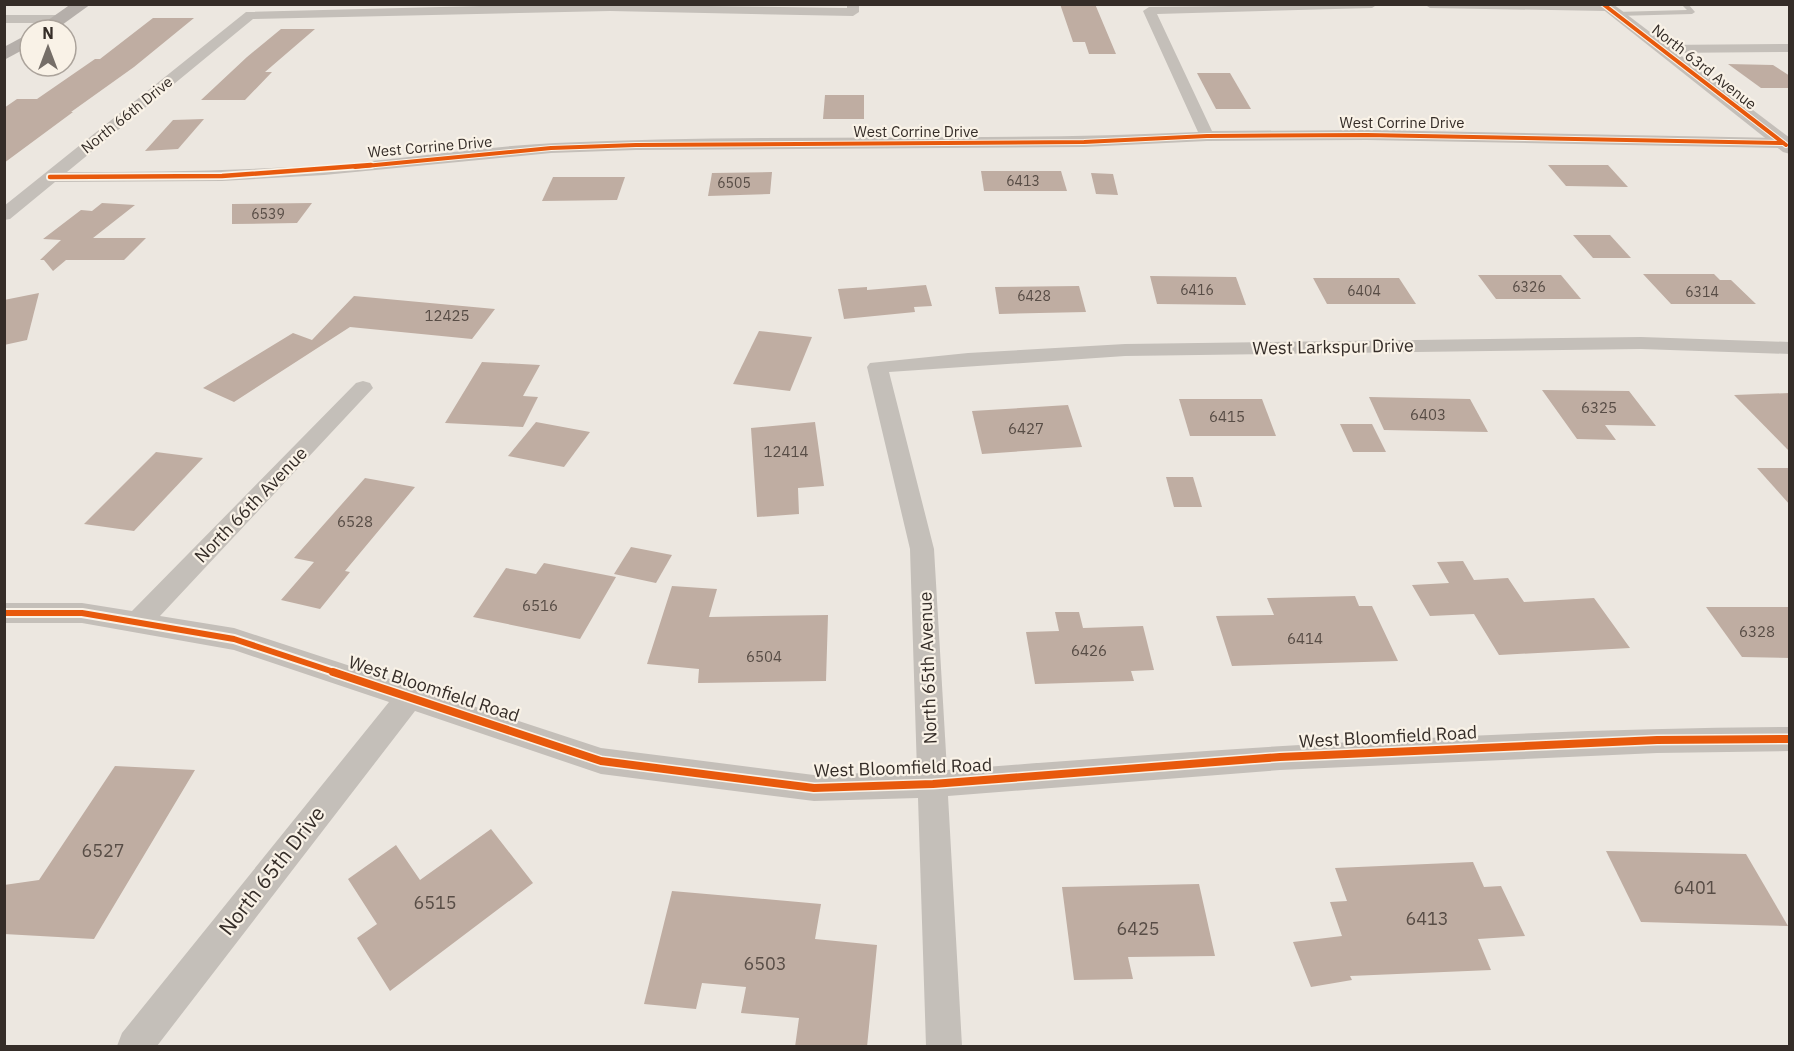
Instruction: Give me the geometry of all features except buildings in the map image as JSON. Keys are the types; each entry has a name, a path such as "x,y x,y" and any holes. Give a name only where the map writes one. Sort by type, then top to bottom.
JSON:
{"main road":[{"path":"62,18 83,4"},
{"path":"4,55 18,46"}],"street":[{"path":"1207,136 1149,11 1372,4"},
{"path":"1430,4 1609,9"},
{"name":"North 66th Drive","path":"4,215 250,15 610,7 853,8"},
{"name":"North 63rd Avenue","path":"1609,9 1786,146"},
{"path":"1661,49 1790,48"},
{"name":"West Corrine Drive","path":"50,177 234,175 324,170 562,148 1084,142 1207,136 1367,135 1786,146"},
{"name":"West Larkspur Drive","path":"877,367 1125,350 1641,343 1790,348"},
{"name":"North 65th Avenue","path":"877,367 922,549 944,1047"},
{"name":"North 66th Avenue","path":"140,621 363,388"},
{"name":"West Bloomfield Road","path":"4,613 82,613 140,621 234,639 601,761 814,788 933,784 1280,757 1657,740 1790,739"},
{"name":"North 65th Drive","path":"135,1047 410,696"}],"lane":[{"path":"1652,4 1665,14"},
{"path":"1609,9 1665,14 1692,12 1684,4"}],"cycle path":[{"path":"1603,4 1786,145"},
{"path":"50,177 222,176 324,170 551,148 636,145 1084,142 1207,136 1367,135 1783,143"},
{"path":"4,613 82,613 234,639 601,761 814,788 933,784 1280,757 1657,740 1790,739"}]}
